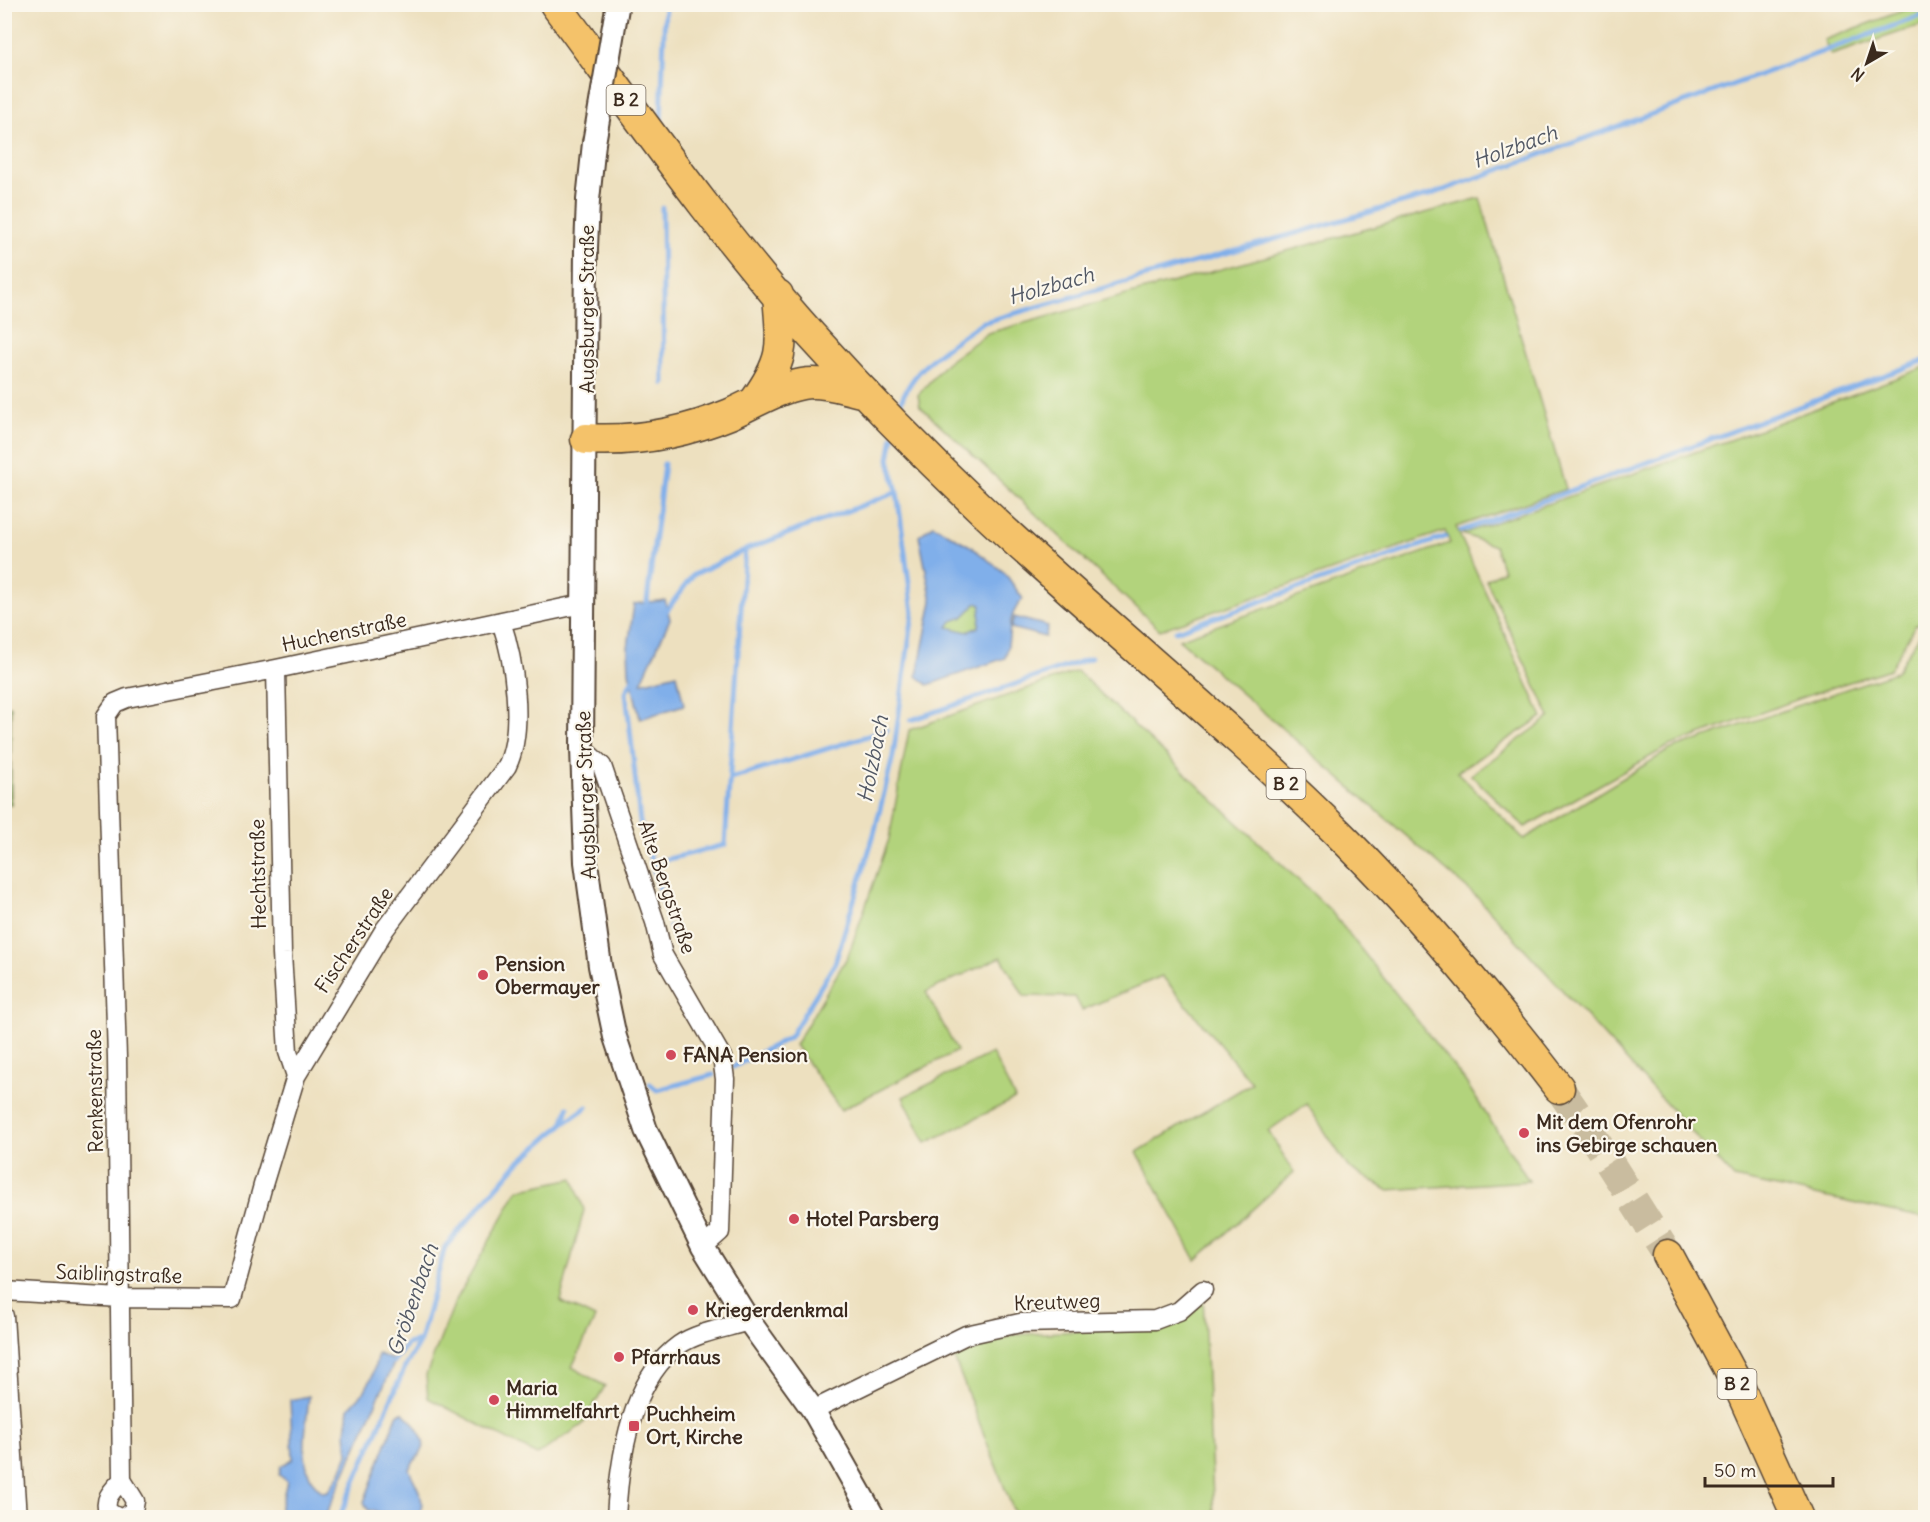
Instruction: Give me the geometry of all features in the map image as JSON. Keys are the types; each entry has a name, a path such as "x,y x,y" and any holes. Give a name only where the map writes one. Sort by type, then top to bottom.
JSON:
{"main road":[{"name":"B 2","path":"555,4 715,219 778,295 872,400 1004,531 1292,788 1345,840 1450,952 1558,1088"},
{"path":"755,401 778,364 782,343 778,295"},
{"path":"586,439 642,439 703,423 804,383 826,384 872,400"},
{"name":"B 2","path":"1668,1255 1741,1391 1798,1518"}],"street":[{"name":"Augsburger Straße","path":"618,6 594,143 587,210 582,748 586,862 600,966 615,1037 646,1130 703,1247 749,1320 813,1410 874,1518"},
{"name":"Huchenstraße","path":"115,703 127,698 582,604"},
{"name":"Fischerstraße","path":"232,1299 296,1076 386,929 503,772 513,753 517,737 510,648 501,621"},
{"name":"Hechtstraße","path":"276,669 282,954 288,1053 296,1076"},
{"name":"Renkenstraße","path":"115,703 106,716 113,880 122,1480 135,1501 133,1511 120,1518"},
{"name":"Alte Bergstraße","path":"582,748 602,766 655,922 663,955 722,1057 725,1079 720,1232 703,1247"},
{"name":"Kreutweg","path":"813,1410 966,1335 1020,1323 1155,1320 1179,1311 1203,1290"},
{"name":"Saiblingstraße","path":"4,1291 121,1298 232,1299"},
{"path":"4,1316 17,1518"},
{"path":"612,1517 629,1423 649,1381 679,1345 749,1320"}],"green space":[{"path":"1918,5 1925,5 1925,24 1831,55 1824,40"},
{"path":"1480,198 1566,489 1456,527 1542,717 1457,772 1524,839 1669,750 1896,672 1921,633 1925,631 1925,1218 1734,1178 1478,898 1179,639 1450,543 1445,531 1160,630 920,406 918,395 946,363 988,333"},
{"path":"1925,367 1925,621 1915,625 1890,669 1821,691 1669,746 1525,827 1471,775 1550,717 1486,580 1503,571 1495,546 1462,534 1772,425"},
{"path":"977,603 981,605 979,627 967,632 947,627 952,621 963,617"},
{"path":"1077,671 1330,910 1465,1081 1529,1181 1387,1190 1348,1167 1307,1104 1268,1131 1294,1172 1196,1260 1137,1152 1252,1083 1162,976 1082,1010 1075,997 1024,996 1001,957 926,992 957,1051 841,1110 795,1045 848,956 889,839 909,730"},
{"path":"11,706 11,805 5,806 5,707"},
{"path":"992,1053 1015,1099 926,1143 903,1097"},
{"path":"573,1178 584,1210 560,1301 595,1318 572,1367 605,1386 582,1425 537,1455 428,1398 426,1375 455,1302 518,1190"},
{"path":"1203,1296 1214,1517 1016,1517 954,1358 1013,1335 1154,1326"}],"water":[{"path":"933,525 970,546 1005,573 1023,599 1013,613 1005,658 928,685 917,676 932,601 919,536","holes":["977,603 981,605 979,627 967,632 948,627 952,621 963,617"]},
{"path":"665,600 670,619 641,683 677,674 684,705 640,719 629,672 628,647 634,604"},
{"path":"1014,617 1048,626 1045,637 1011,628"},
{"path":"378,1354 395,1361 325,1517 278,1517 287,1481 279,1475 281,1466 293,1459 290,1400 309,1396 305,1434 306,1461 314,1484 323,1492 328,1491 340,1474 348,1454 346,1432 349,1408 364,1392 372,1377"},
{"path":"402,1412 417,1429 424,1445 422,1452 409,1469 422,1505 417,1517 402,1517 368,1510 364,1502 397,1415"}],"waterway":[{"path":"661,121 665,4"},
{"name":"Holzbach","path":"898,412 910,384 930,360 981,323 1430,195 1926,14"},
{"path":"662,208 664,384"},
{"path":"1461,531 1926,360"},
{"name":"Holzbach","path":"733,1067 790,1037 835,963 874,834 893,756 913,613 897,492 889,459 893,436"},
{"path":"646,609 664,464"},
{"path":"664,614 693,575 745,550 897,492"},
{"path":"1176,631 1445,537"},
{"path":"652,863 725,845 745,550"},
{"path":"911,720 1091,658"},
{"path":"634,676 626,692 640,822 667,915"},
{"path":"730,779 887,730"},
{"path":"670,927 674,938"},
{"name":"Holzbach","path":"650,1084 657,1090 713,1075"},
{"name":"Gröbenbach","path":"339,1518 406,1365 420,1341 445,1247 517,1164 563,1124 587,1107"},
{"path":"564,1122 568,1108"},
{"path":"394,1361 407,1344 420,1341"}],"tunnel":[{"path":"1559,1088 1668,1255"}],"place":[{"name":"Pension Obermayer","path":"483,975"},
{"name":"FANA Pension","path":"671,1055"},
{"name":"Mit dem Ofenrohr ins Gebirge schauen","path":"1524,1133"},
{"name":"Hotel Parsberg","path":"794,1219"},
{"name":"Kriegerdenkmal","path":"693,1310"},
{"name":"Pfarrhaus","path":"619,1357"},
{"name":"Maria Himmelfahrt","path":"494,1400"},
{"name":"Puchheim Ort, Kirche","path":"634,1426"}]}
